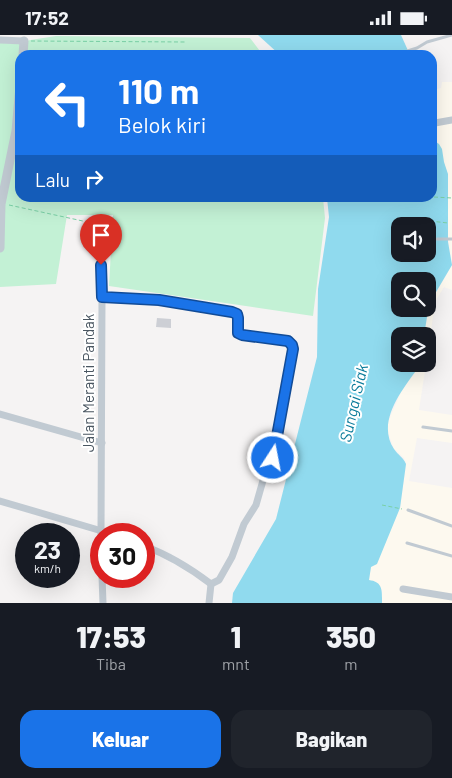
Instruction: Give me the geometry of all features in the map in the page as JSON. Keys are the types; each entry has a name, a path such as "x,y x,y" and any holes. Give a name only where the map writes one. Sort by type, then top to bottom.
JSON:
{"street":[{"path":"0,41 24,41 23,50"},
{"path":"437,123 452,121"},
{"path":"0,247 1,204 15,136"},
{"name":"Jalan Meranti Pandak","path":"100,233 102,297 101,523"},
{"path":"102,297 159,300 232,312 237,314 238,333 288,341 292,345 293,349 273,458 264,477 256,505 244,524 232,557 219,580 211,584"},
{"path":"0,414 102,443"},
{"path":"0,501 90,529"},
{"path":"155,550 190,568 211,584"},
{"path":"209,603 211,584"},
{"path":"102,588 103,603"},
{"path":"403,589 452,597"}],"lane":[{"path":"411,50 427,41 452,35"},
{"path":"437,239 452,239"},
{"path":"423,427 452,431"},
{"path":"408,510 452,527"},
{"path":"407,543 452,556"}],"path":[{"path":"24,41 185,42"},
{"path":"437,197 452,198"},
{"path":"1,204 92,223 98,227 100,233"},
{"path":"436,222 448,223"},
{"path":"382,505 408,510"}],"shaded area":[{"path":"442,82 452,82 452,264 437,169 437,89 441,88"},
{"path":"452,265 452,290 444,287 436,300 436,292"},
{"path":"427,317 433,317 432,327 425,327"},
{"path":"415,372 425,372 419,410 452,415 452,443 417,438 409,481 452,488 452,603 382,603 382,590 369,580 371,567 400,508 406,464 404,458 394,449 387,430 387,424 401,392"}],"green space":[{"path":"56,36 250,38 259,50 15,50 15,202 323,202 325,218 313,316 109,286 113,215 67,215 56,284 0,287 0,41 24,41"}],"water":[{"path":"258,35 401,35 408,50 274,50"},
{"name":"Sungai Siak","path":"437,143 439,144 448,174 448,242 452,265 436,292 436,272 391,272 391,317 427,317 425,327 391,327 391,372 415,372 399,396 389,417 389,439 406,464 400,508 377,564 371,567 369,580 374,581 381,587 382,603 232,603 233,593 276,519 317,357 318,289 329,217 327,202 437,202"}],"building":[{"path":"157,318 171,319 171,328 156,327"}],"route":[{"path":"101,265 102,297 159,300 232,312 237,314 238,333 288,341 292,345 293,349 273,458"}]}
